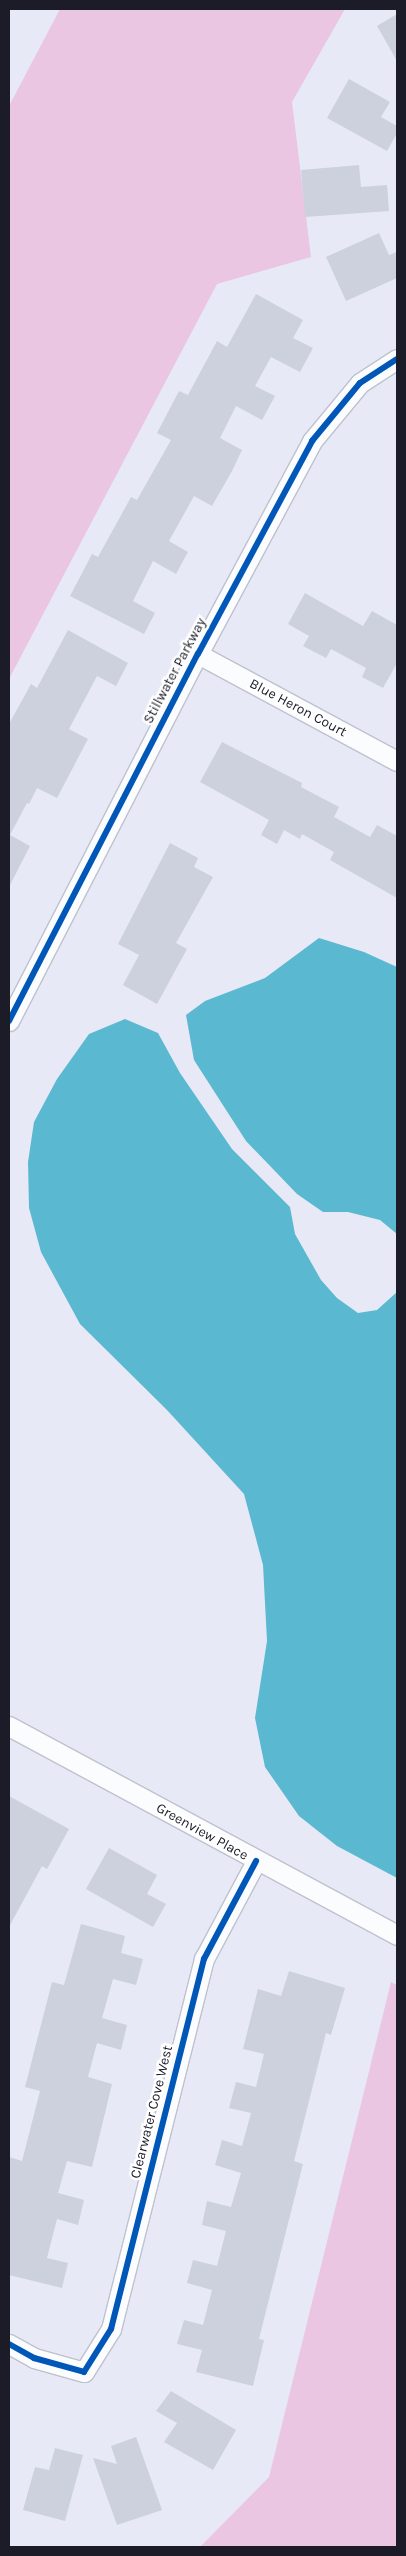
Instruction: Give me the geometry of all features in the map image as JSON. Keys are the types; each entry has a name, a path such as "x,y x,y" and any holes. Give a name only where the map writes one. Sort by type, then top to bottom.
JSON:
{"street":[{"name":"Stillwater Parkway","path":"9,1021 198,654 312,442 360,383 397,359"},
{"name":"Blue Heron Court","path":"198,654 397,761"},
{"name":"Greenview Place","path":"9,1726 256,1861 397,1935"},
{"name":"Clearwater Cove West","path":"9,2344 34,2358 84,2372 111,2329 204,1959 256,1861"}],"shaded area":[{"path":"60,9 345,9 292,102 311,257 217,284 9,679 9,106"},
{"path":"391,1982 397,1985 397,2547 200,2547 269,2477"}],"water":[{"path":"319,938 364,952 397,967 397,1234 380,1220 348,1212 323,1212 297,1194 246,1141 194,1060 186,1015 205,1001 265,978"},
{"path":"125,1019 158,1033 180,1073 232,1149 290,1207 295,1234 321,1280 337,1298 358,1313 377,1310 397,1292 397,1878 337,1846 299,1816 265,1767 255,1718 267,1641 263,1565 244,1494 167,1410 80,1324 41,1252 29,1208 28,1162 34,1122 57,1079 89,1034"}],"building":[{"path":"397,14 397,61 377,26"},
{"path":"349,79 390,102 381,117 397,126 397,133 387,151 327,118"},
{"path":"359,165 361,187 387,185 389,211 305,217 301,170"},
{"path":"379,233 389,255 397,252 397,278 346,301 326,257"},
{"path":"256,294 303,320 293,338 313,348 300,372 271,357 255,386 275,396 262,420 236,406 220,438 242,450 232,471 212,506 194,496 169,541 188,552 176,574 153,561 133,601 155,613 144,634 70,596 92,554 98,557 131,497 137,500 171,440 157,433 179,391 188,395 217,341 227,347"},
{"path":"305,593 363,626 372,611 397,625 397,663 383,688 362,677 366,668 331,649 326,658 303,646 309,636 288,624"},
{"path":"68,630 128,663 116,686 97,676 69,729 88,739 57,798 37,788 10,835 30,846 9,887 9,724 31,684 37,688"},
{"path":"222,742 302,783 301,787 339,807 334,817 370,837 377,825 397,836 397,898 330,860 334,852 302,834 300,839 284,830 277,844 261,835 269,820 200,782"},
{"path":"170,843 198,858 194,867 213,877 176,943 187,949 157,1004 123,985 139,955 118,944"},
{"path":"9,1796 69,1829 47,1869 42,1866 9,1927"},
{"path":"109,1848 157,1875 147,1894 166,1904 153,1927 86,1889"},
{"path":"81,1924 125,1936 121,1953 143,1959 136,1985 113,1979 102,2018 127,2025 121,2050 97,2043 88,2077 112,2084 92,2167 67,2161 58,2193 84,2200 78,2225 57,2219 47,2258 68,2263 62,2288 9,2275 9,2157 22,2161 40,2091 25,2087 52,1982 64,1985"},
{"path":"289,1971 345,1988 331,2035 326,2033 294,2161 303,2164 259,2339 264,2340 253,2386 196,2372 202,2350 177,2344 184,2320 203,2325 212,2290 187,2283 193,2260 217,2266 226,2231 202,2225 207,2201 231,2207 241,2173 215,2165 222,2140 242,2146 251,2113 229,2108 236,2082 256,2087 264,2054 243,2049 258,1989 281,1996"},
{"path":"171,2391 236,2430 213,2470 164,2442 177,2423 156,2411"},
{"path":"136,2437 162,2510 117,2525 93,2458 117,2464 111,2446"},
{"path":"55,2448 83,2455 65,2521 23,2510 35,2467 49,2470"}],"cycle path":[{"path":"9,1021 198,654 312,441 360,383 397,359"},
{"path":"9,2344 34,2358 84,2372 111,2329 204,1959 256,1861"}]}
